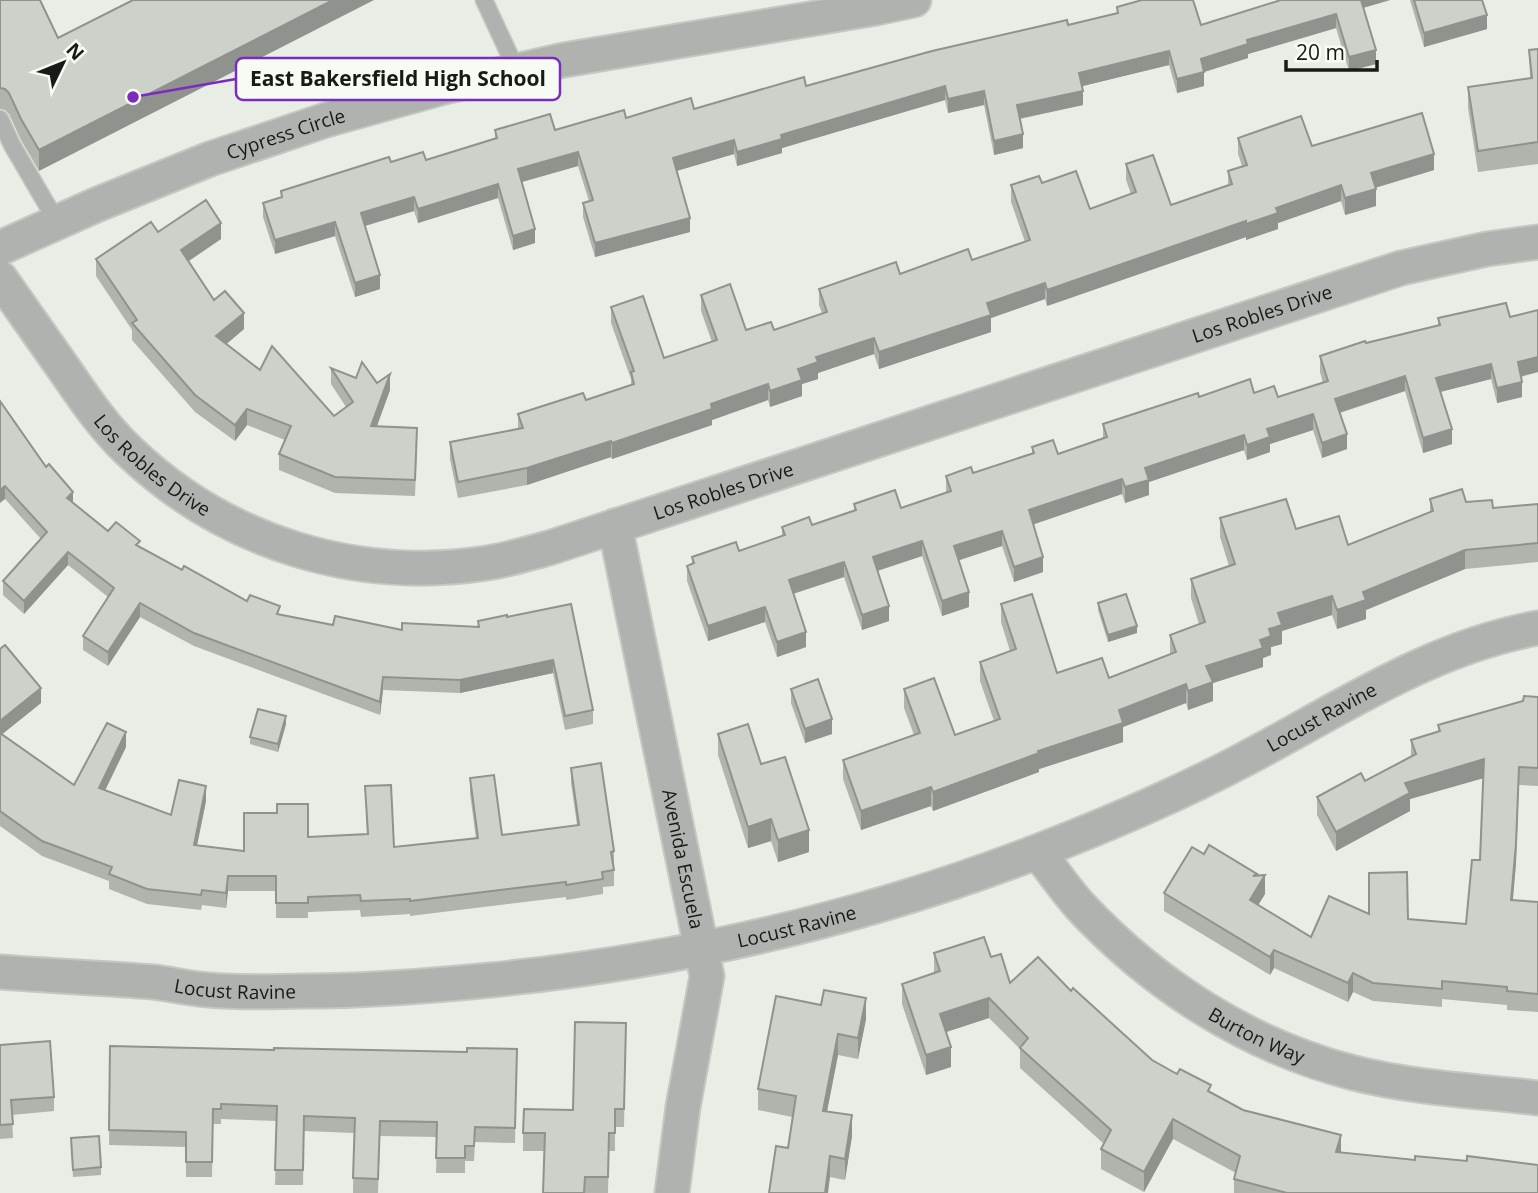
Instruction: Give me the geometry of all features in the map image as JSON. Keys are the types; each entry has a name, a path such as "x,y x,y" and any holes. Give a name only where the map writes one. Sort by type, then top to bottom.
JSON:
{"street":[{"name":"Cypress Circle","path":"0,248 96,205 210,159 326,120 444,87 564,60 914,0"},
{"name":"Los Robles Drive","path":"0,278 95,413 129,451 167,484 216,516 268,541 323,558 373,566 431,569 489,563 549,548 1401,268 1487,249 1538,242"},
{"name":"Avenida Escuela","path":"615,526 707,976 683,1107 672,1193"},
{"name":"Locust Ravine","path":"6,966 210,990 309,991 419,987 567,972 701,949 810,924 917,894 1038,852 1140,809 1241,761 1406,671 1466,646 1538,628"},
{"name":"Burton Way","path":"1038,852 1079,904 1126,952 1180,993 1236,1027 1289,1051 1353,1073 1410,1084 1538,1098"}],"lane":[{"path":"484,0 517,71"},
{"path":"0,119 6,148 57,222"}],"building":[{"path":"0,0 40,0 58,38 133,0 333,0 39,150 9,93 0,88"},
{"path":"1142,0 1193,0 1201,25 1281,0 1361,0 1376,50 1349,57 1336,14 1247,40 1248,44 1201,59 1204,72 1177,79 1169,51 1079,73 1083,91 1017,105 1023,134 994,141 984,91 948,99 945,86 781,135 782,139 737,152 734,140 673,158 690,218 595,243 583,203 593,200 578,152 518,169 535,229 513,236 498,184 418,209 414,197 361,213 380,275 355,283 335,222 275,240 263,203 282,197 281,191 389,157 391,162 423,152 426,160 497,138 495,130 550,114 555,130 624,110 626,118 691,98 694,109 804,77 806,86 932,51 1067,20 1068,25 1118,13 1117,7"},
{"path":"1414,0 1482,0 1487,15 1424,33"},
{"path":"1538,49 1538,142 1478,151 1468,87 1532,78 1529,50"},
{"path":"1422,113 1434,154 1371,173 1376,189 1345,198 1341,185 1276,208 1278,213 1246,224 1246,221 1047,290 1045,283 987,303 991,315 879,352 874,338 816,357 818,362 798,369 802,380 770,391 768,384 711,404 712,409 612,443 611,441 527,468 458,482 450,442 523,428 518,414 583,393 586,400 634,384 631,372 634,371 611,307 643,296 664,358 717,340 701,295 730,284 746,330 771,322 774,330 827,312 819,289 896,262 900,274 968,249 972,260 1030,240 1011,185 1039,176 1042,183 1076,171 1090,209 1136,192 1126,164 1153,155 1171,205 1232,184 1228,171 1247,165 1238,138 1301,116 1312,146"},
{"path":"206,200 221,223 181,250 214,300 225,291 244,313 216,336 260,370 272,346 334,416 353,402 331,368 356,378 362,362 377,383 390,374 371,426 417,428 415,480 335,477 279,454 291,426 247,409 235,425 195,395 132,323 137,320 96,259 151,222 158,232"},
{"path":"1506,303 1510,317 1538,310 1538,357 1518,362 1522,382 1497,388 1491,364 1436,378 1452,429 1423,438 1405,376 1335,399 1347,434 1322,443 1313,414 1267,429 1270,437 1247,445 1244,435 1145,468 1149,480 1125,487 1122,479 1029,510 1043,557 1014,567 1002,531 954,546 969,592 942,601 922,541 873,557 889,606 862,615 844,562 789,580 806,632 777,642 765,607 708,626 687,566 694,563 692,557 736,542 739,551 785,535 782,527 809,517 812,525 856,510 854,504 895,490 901,508 951,491 946,476 971,467 973,473 1034,453 1032,447 1053,440 1058,454 1107,437 1103,424 1198,393 1199,397 1250,379 1254,393 1274,386 1278,397 1328,381 1320,356 1365,341 1366,343 1440,325 1438,318"},
{"path":"0,401 46,467 49,464 73,492 67,498 108,531 116,522 140,541 136,545 182,570 184,566 247,601 250,595 280,606 277,614 333,625 335,616 402,630 402,623 479,627 478,621 571,604 593,710 565,716 553,660 460,680 383,677 380,702 194,633 140,603 108,652 83,636 114,588 68,552 24,601 3,581 47,532 5,486 0,490"},
{"path":"1462,489 1466,502 1492,500 1493,508 1538,504 1538,543 1465,550 1363,592 1366,600 1337,610 1332,596 1278,613 1282,625 1269,629 1271,636 1260,640 1263,648 1206,666 1213,682 1188,691 1186,684 1119,710 1123,723 1038,751 1039,753 933,792 931,787 861,811 843,760 920,733 904,689 934,678 955,735 1000,719 980,662 1016,649 1001,604 1032,594 1057,673 1102,658 1109,678 1176,652 1170,635 1205,622 1191,579 1235,564 1220,518 1286,499 1296,529 1339,516 1348,545 1433,511 1430,499"},
{"path":"1126,594 1137,626 1108,635 1098,603"},
{"path":"5,645 41,688 0,721 0,649"},
{"path":"818,679 832,719 805,729 791,689"},
{"path":"1524,696 1538,697 1538,768 1519,767 1511,900 1538,902 1538,994 1507,991 1507,987 1442,981 1442,989 1373,983 1353,973 1348,983 1274,950 1270,957 1164,893 1192,847 1204,854 1209,845 1257,874 1253,876 1265,875 1250,900 1311,937 1329,896 1369,914 1369,873 1407,872 1408,919 1466,924 1472,860 1480,860 1484,759 1405,783 1410,793 1336,832 1317,797 1361,773 1365,781 1416,754 1411,740 1440,731 1438,725 1523,701"},
{"path":"258,709 286,716 278,744 250,737"},
{"path":"107,723 126,732 99,788 171,815 179,780 206,786 194,845 244,851 244,813 277,813 277,804 308,804 308,837 368,834 365,786 391,785 394,847 478,838 470,778 494,775 502,835 579,825 571,768 601,763 614,851 611,852 614,870 602,872 603,879 566,885 566,882 410,901 361,901 360,895 308,897 308,903 276,903 276,876 228,876 226,893 202,890 201,895 147,889 109,874 112,867 42,841 0,811 0,733 74,785"},
{"path":"748,724 761,764 785,757 809,830 778,840 771,819 748,827 718,734"},
{"path":"984,937 991,957 1001,954 1010,983 1038,957 1071,991 1073,988 1152,1060 1177,1074 1180,1069 1211,1085 1208,1091 1243,1110 1341,1135 1336,1152 1415,1160 1415,1156 1467,1161 1467,1156 1538,1165 1538,1193 1287,1193 1234,1179 1240,1156 1173,1119 1144,1172 1101,1149 1111,1130 1020,1048 1028,1038 989,998 940,1014 951,1047 926,1055 902,984 940,971 934,953"},
{"path":"824,990 866,998 858,1038 838,1034 823,1111 852,1115 845,1159 830,1156 825,1193 769,1193 776,1146 788,1148 796,1096 758,1089 776,996 821,1005"},
{"path":"575,1022 626,1023 624,1109 615,1109 615,1133 609,1133 608,1177 585,1177 584,1193 543,1193 545,1133 523,1133 524,1109 573,1110"},
{"path":"50,1041 54,1097 11,1100 13,1124 0,1125 0,1045"},
{"path":"110,1046 467,1052 467,1048 517,1049 515,1128 475,1127 474,1146 465,1146 465,1158 436,1158 437,1122 380,1121 378,1179 353,1178 355,1118 304,1116 303,1170 275,1170 277,1106 221,1104 221,1109 213,1109 212,1162 186,1162 186,1132 109,1130"},
{"path":"99,1136 101,1167 73,1170 71,1138"}],"place":[{"name":"East Bakersfield High School","path":"133,97"}]}
